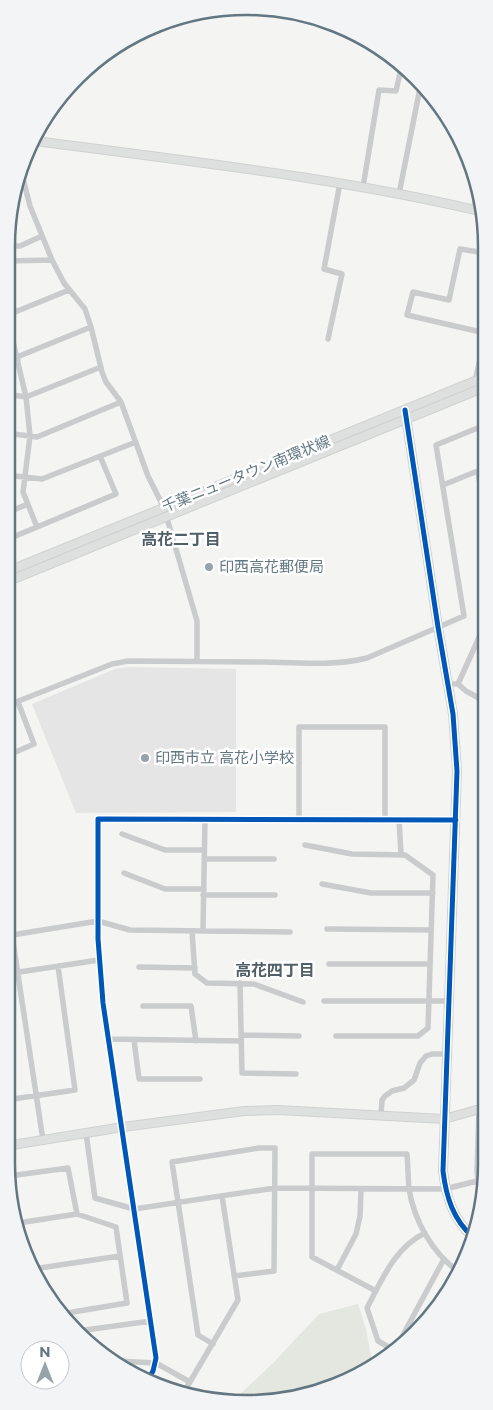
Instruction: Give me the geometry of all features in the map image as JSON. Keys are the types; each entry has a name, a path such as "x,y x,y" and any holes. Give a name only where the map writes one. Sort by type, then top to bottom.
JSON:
{"street":[{"path":"363,187 379,90 396,91 400,73"},
{"path":"399,194 419,92"},
{"path":"40,142 340,183 473,209 474,204"},
{"path":"24,183 30,206 52,260 64,283 85,310 106,382 121,402 148,476 164,508 197,621 197,662"},
{"path":"328,339 342,274 324,269 340,183"},
{"path":"15,246 20,246 42,236"},
{"path":"478,252 460,248 449,300 413,292 407,315 478,333"},
{"path":"15,261 52,260"},
{"path":"15,310 69,290"},
{"path":"17,358 91,327"},
{"path":"15,349 26,396 30,436 23,492 37,527"},
{"path":"15,395 26,396 101,367"},
{"path":"475,381 478,367"},
{"name":"千葉ニュータウン南環状線","path":"15,568 478,380"},
{"name":"千葉ニュータウン南環状線","path":"15,578 478,390"},
{"path":"15,435 37,437 121,402"},
{"path":"405,410 453,714 458,771 442,1171 452,1211 468,1231"},
{"path":"15,703 112,664 128,661 356,661 464,616 436,445 478,428"},
{"path":"15,476 42,479 136,442"},
{"path":"15,536 116,494 100,456"},
{"path":"443,485 478,471"},
{"path":"15,509 28,504"},
{"path":"458,684 478,640"},
{"path":"448,684 458,684 478,698"},
{"path":"15,752 34,744 18,702"},
{"path":"299,819 299,727 385,726 385,819"},
{"path":"151,1374 156,1363 156,1358 103,1003 99,960 98,818 456,820"},
{"path":"203,931 204,819"},
{"path":"400,819 401,855"},
{"path":"122,834 165,850 204,850"},
{"path":"305,845 352,854 405,855 433,876 428,1028 418,1036 336,1036"},
{"path":"204,859 274,859"},
{"path":"124,873 164,889 275,895"},
{"path":"322,884 371,892 432,893"},
{"path":"15,934 98,921 130,930 290,932"},
{"path":"327,929 431,930"},
{"path":"192,931 195,974 207,983 254,984 303,1002"},
{"path":"15,960 43,1140"},
{"path":"15,972 99,960"},
{"path":"329,964 430,964"},
{"path":"15,1099 75,1090 58,966"},
{"path":"139,968 195,968"},
{"path":"240,984 242,1073 296,1074"},
{"path":"324,1001 449,1001"},
{"path":"143,1006 191,1006 196,1040"},
{"path":"108,1039 196,1040 299,1036"},
{"path":"134,1040 139,1079 200,1079"},
{"path":"381,1115 382,1100 385,1096 392,1091 404,1088 414,1080 420,1063 426,1056 447,1054"},
{"path":"15,1145 122,1127 260,1110 444,1119 478,1109"},
{"path":"86,1133 95,1198 134,1209 275,1188 445,1189 478,1181"},
{"path":"213,1344 198,1335 172,1162 260,1148 275,1148 274,1271 234,1276"},
{"path":"478,1148 478,1162"},
{"path":"376,1291 312,1257 312,1154 408,1154 409,1189 415,1211 425,1233 444,1259 453,1267"},
{"path":"15,1175 68,1168 77,1214"},
{"path":"336,1270 356,1234 360,1216 361,1188"},
{"path":"187,1387 238,1300 222,1196"},
{"path":"23,1222 77,1214 116,1227 127,1303 69,1313"},
{"path":"388,1346 378,1341 367,1308 396,1256 409,1242 425,1233"},
{"path":"40,1268 120,1256"},
{"path":"404,1333 444,1259"},
{"path":"87,1331 151,1321"},
{"path":"127,1362 156,1363 190,1382"}],"shaded area":[{"name":"印西市立 高花小学校","path":"129,667 236,669 236,812 76,813 32,704 115,669"},
{"path":"358,1304 366,1329 371,1358 349,1371 321,1383 292,1391 262,1395 239,1395 274,1362 319,1314"}],"cycle path":[{"path":"405,410 453,714 457,771 443,1171 452,1207 460,1223 468,1232"},
{"path":"151,1374 156,1358 103,1003 98,939 98,819 456,820"}],"place":[{"name":"印西高花郵便局","path":"209,567"},
{"name":"印西市立 高花小学校","path":"145,758"}],"district":[{"name":"高花二丁目","path":"181,539"},
{"name":"高花四丁目","path":"275,970"}]}
